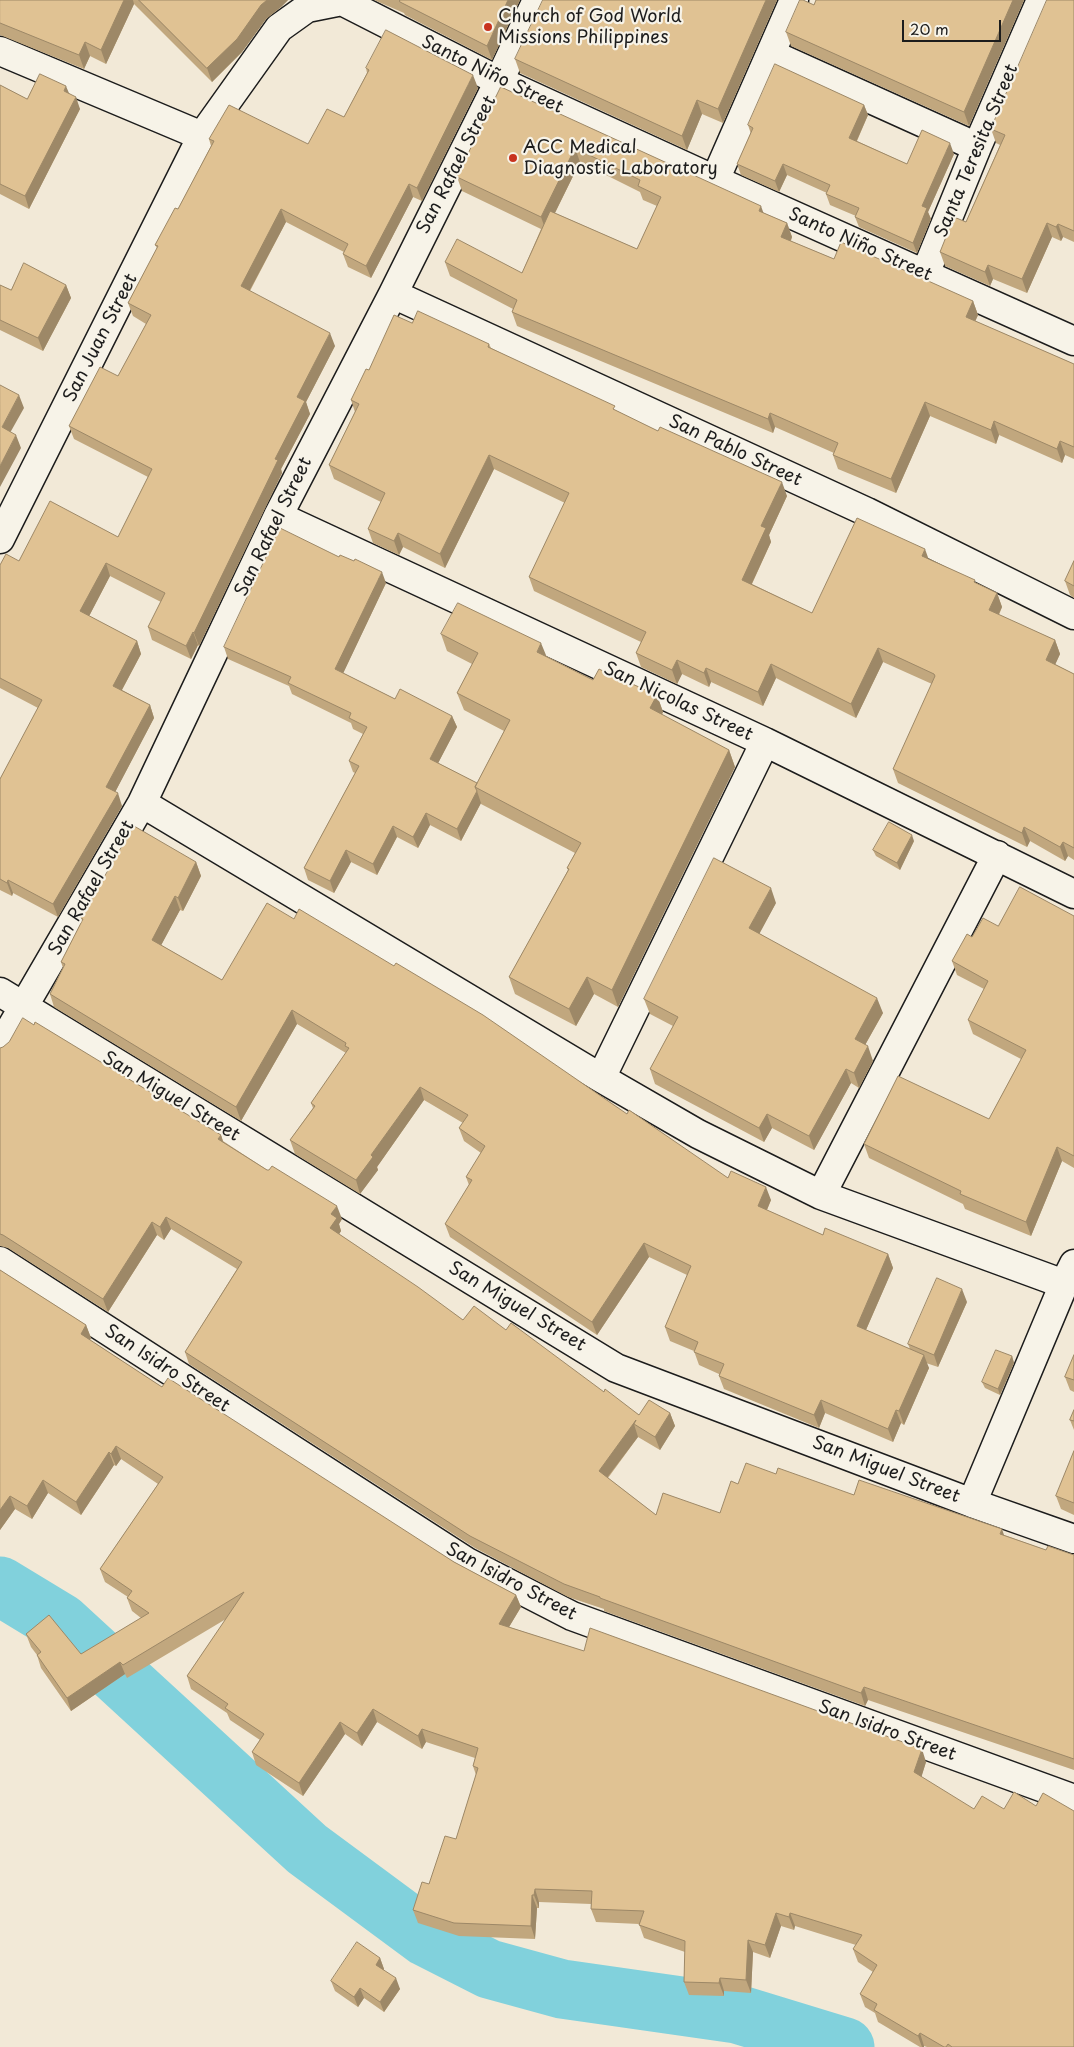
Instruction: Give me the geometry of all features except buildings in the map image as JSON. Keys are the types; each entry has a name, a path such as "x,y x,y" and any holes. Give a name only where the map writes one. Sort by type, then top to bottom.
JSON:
{"street":[{"name":"San Rafael Street","path":"0,1047 142,803 278,516 393,294 500,81 537,0"},
{"path":"714,180 794,0"},
{"name":"Santa Teresita Street","path":"925,274 977,147 1041,0"},
{"name":"Santo Niño Street","path":"202,136 278,28 306,8 342,1 500,81 714,180 1074,341"},
{"path":"0,51 202,136"},
{"path":"771,54 977,147"},
{"name":"San Juan Street","path":"0,539 202,136"},
{"name":"San Pablo Street","path":"393,294 867,512 1074,614"},
{"name":"San Nicolas Street","path":"278,516 765,742 1074,894"},
{"path":"602,1078 765,742"},
{"path":"142,803 698,1134 821,1195 1069,1274 972,1503"},
{"path":"821,1195 997,855"},
{"name":"San Miguel Street","path":"0,992 616,1368 972,1503 1074,1539"},
{"name":"San Isidro Street","path":"0,1261 467,1562 572,1616 1074,1799"}],"waterway":[{"path":"0,1586 61,1623 307,1849 426,1937 489,1969 562,1989 737,2014 845,2047"}],"place":[{"name":"Church of God World Missions Philippines","path":"488,27"},
{"name":"ACC Medical Diagnostic Laboratory","path":"513,158"}]}
